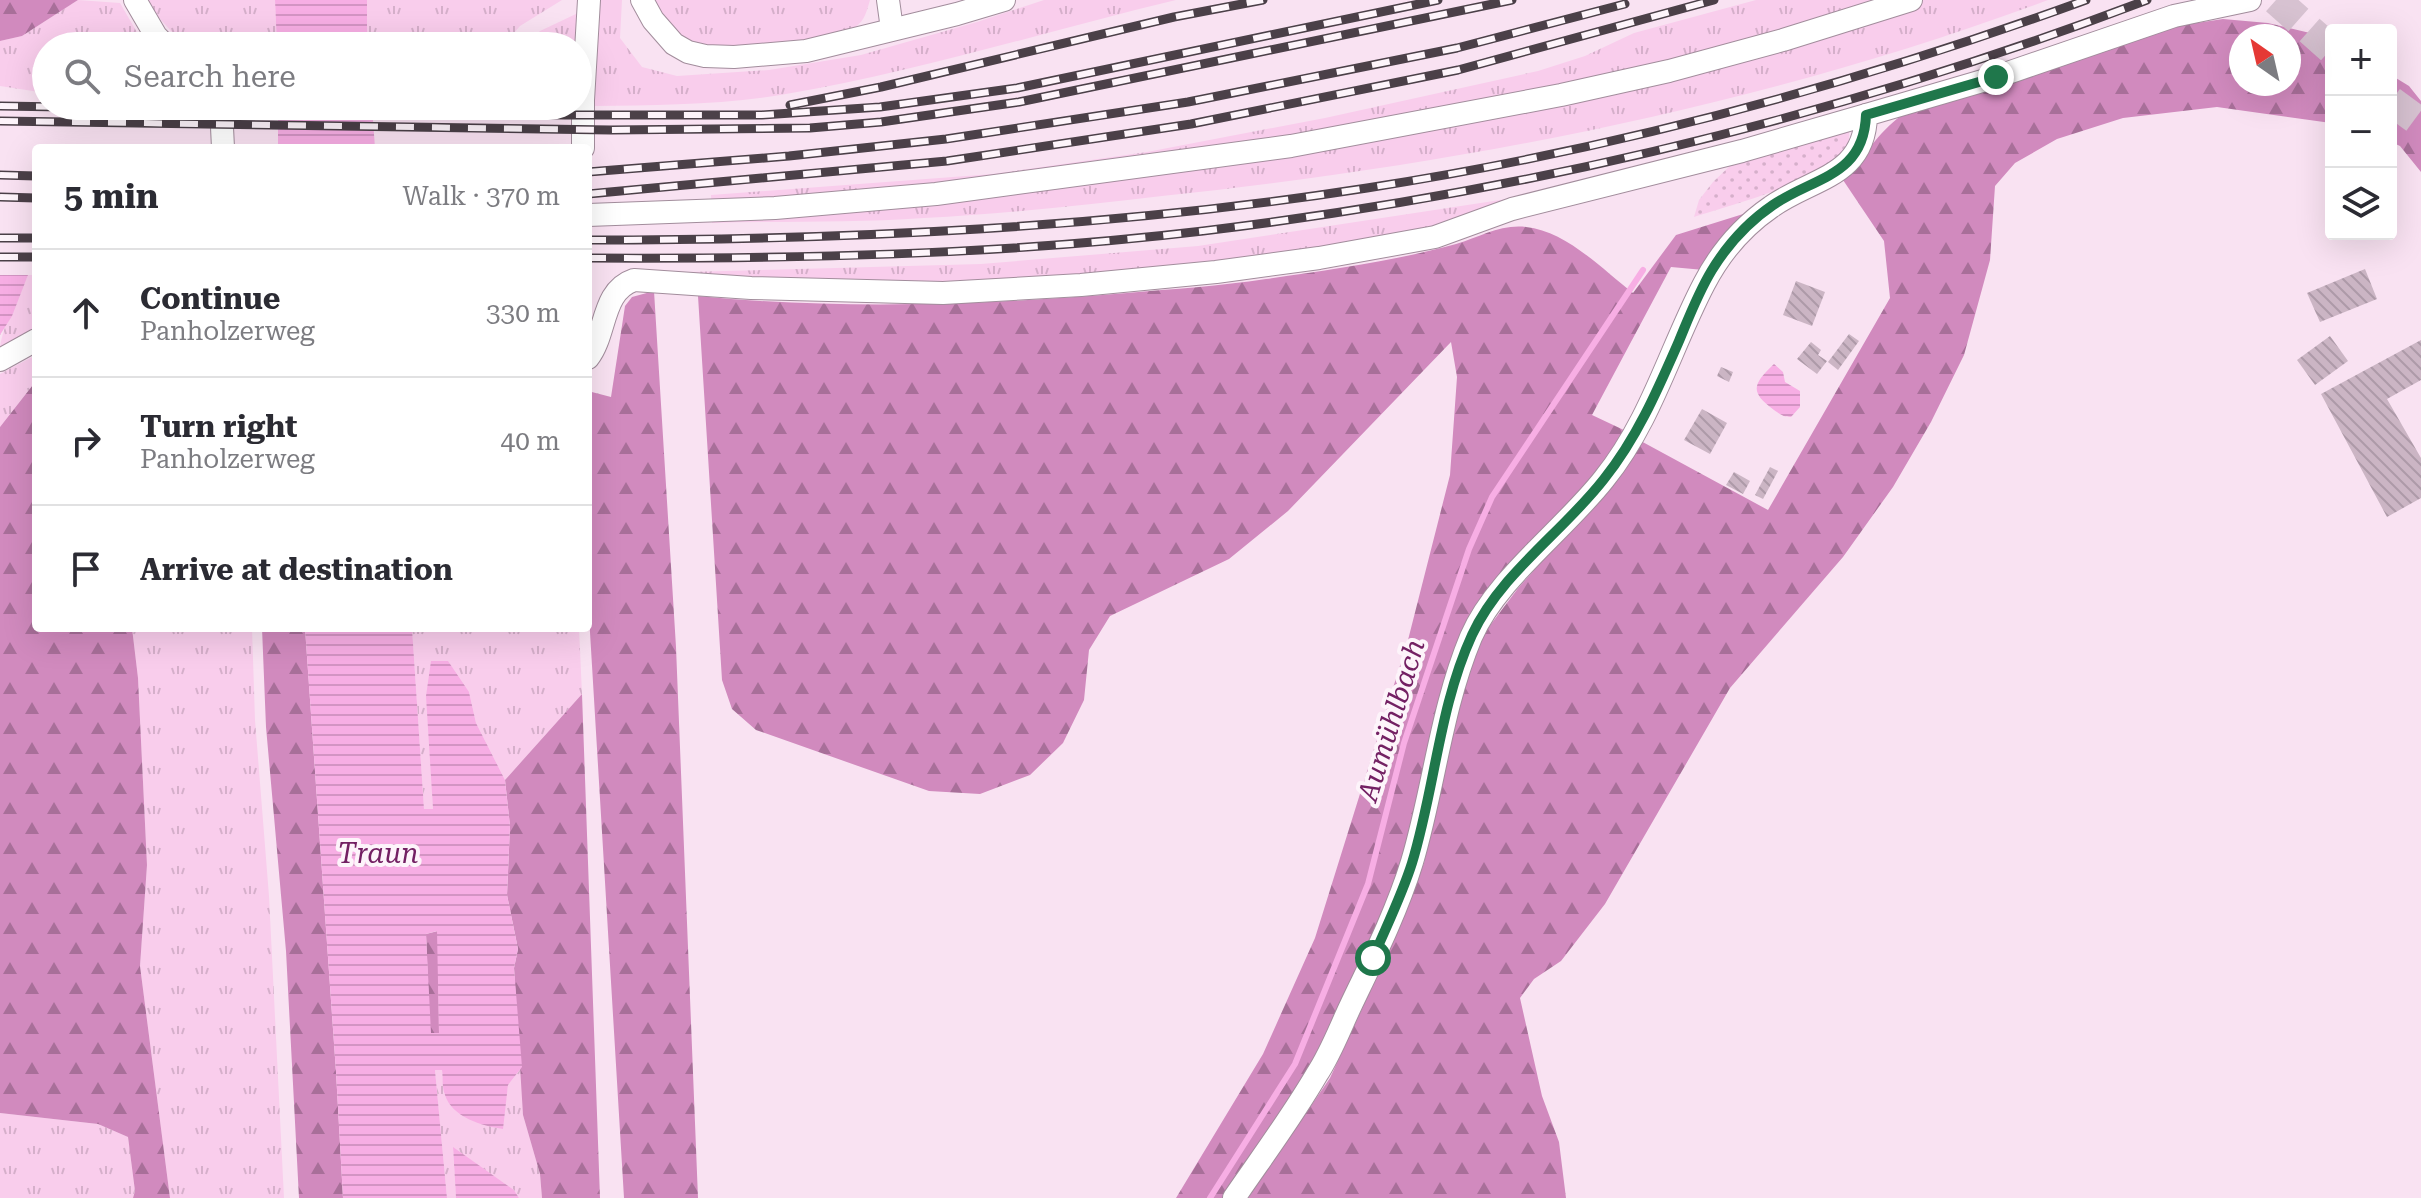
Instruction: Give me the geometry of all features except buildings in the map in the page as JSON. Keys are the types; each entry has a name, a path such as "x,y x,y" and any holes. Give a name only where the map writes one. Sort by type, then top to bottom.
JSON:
{"street":[{"path":"135,0 154,32"},
{"path":"587,32 589,0"},
{"path":"642,0 653,20 674,44 688,52 705,56 734,57 806,51 1004,0"},
{"path":"888,0 892,29"},
{"path":"592,215 775,208 936,194 1291,146 1561,95 1669,71 1911,0"},
{"path":"592,351 600,338 614,293 634,280 751,288 943,293 1081,285 1231,271 1435,237 1512,209 1742,151 1996,77 2174,16 2250,0"},
{"path":"1234,1198 1319,1073 1373,958 1412,863 1451,693 1472,634 1508,580 1546,544 1605,479 1627,446 1658,390 1704,283 1727,246 1773,205 1847,163 1863,141 1866,115"},
{"path":"222,120 223,144"},
{"path":"583,120 583,144"},
{"path":"0,360 32,342"}],"green space":[{"path":"0,0 78,0 22,36 0,41"},
{"path":"78,0 120,3 137,32 32,32 32,91 0,86 0,41 22,36"},
{"path":"143,0 275,0 276,32 171,31"},
{"path":"367,0 562,0 515,32 367,32"},
{"path":"597,0 622,0 620,38 642,67 677,76 769,70 861,55 1044,0 1176,0 933,63 786,94 666,105 593,106"},
{"path":"655,0 870,0 861,22 843,32 804,41 734,47 702,44 680,35 665,21"},
{"path":"1756,0 2048,0 1940,38 1722,100 1611,126 1388,167 1275,183 984,214 871,221 712,223 711,195 993,174 1147,152 1325,118 1538,71 1585,56 1634,33"},
{"path":"578,13 577,32 540,31"},
{"path":"2223,19 2272,24 2229,24 2229,96 2301,96 2301,31 2325,37 2325,122 2217,107 2123,118 2057,139 2015,163 1995,186 1990,260 1964,355 1931,422 1893,487 1843,557 1730,688 1605,904 1561,961 1534,979 1520,998 1542,1096 1559,1142 1566,1198 1248,1198 1330,1078 1384,961 1424,863 1462,693 1482,636 1639,440 1768,510 1890,298 1884,241 1841,177 1901,116 2177,26"},
{"path":"2397,79 2409,86 2421,101 2421,172 2397,145"},
{"path":"1848,129 1847,145 1835,160 1814,173 1760,196 1694,217 1699,200 1733,163"},
{"path":"1520,197 1411,236 1227,264 950,287 649,273 981,264 1198,246"},
{"path":"1756,210 1704,270 1671,267 1592,415 1628,432 1599,477 1501,576 1406,862 1313,1069 1228,1198 1176,1198 1263,1054 1315,938 1408,640 1450,475 1457,377 1451,342 1288,511 1229,559 1110,616 1089,650 1084,700 1063,743 1030,775 980,794 929,791 756,730 732,709 722,680 698,296 805,303 912,304 1179,289 1386,260 1456,244 1499,229 1517,227 1541,230 1569,243 1633,293 1676,235"},
{"path":"28,275 32,275 32,331 0,351 6,324"},
{"path":"654,291 676,647 698,1198 624,1198 590,632 592,392 611,397 625,306 632,297"},
{"path":"32,357 32,386 0,427 0,374"},
{"path":"32,386 32,632 132,632 138,678 147,865 140,966 170,1198 133,1198 135,1191 128,1137 98,1124 0,1113 0,427"},
{"path":"132,632 252,632 284,1198 170,1198 140,966 147,865 138,678"},
{"path":"262,632 305,632 343,1198 299,1198 286,951 266,727"},
{"path":"412,632 579,632 582,694 505,780 476,723 469,692 431,754 433,810 424,810"},
{"path":"582,694 600,1198 542,1198 540,1174 523,1115 514,968 518,949 507,895 510,826 505,780"},
{"path":"438,931 439,1033 430,1033 426,934"},
{"path":"522,1067 523,1115 540,1174 542,1198 519,1198 514,1190 453,1148 456,1198 447,1198 435,1070 442,1070 444,1094 502,1128 508,1085"},
{"path":"0,1113 98,1124 128,1137 135,1191 133,1198 0,1198"}],"water":[{"path":"275,0 367,0 367,32 276,32"},
{"path":"278,120 373,120 375,144 278,144"},
{"path":"0,275 28,275 12,316 0,335"},
{"path":"1774,364 1783,372 1785,382 1800,391 1800,407 1791,417 1774,410 1757,393 1758,383"},
{"name":"Traun","path":"305,632 412,632 424,809 433,809 426,696 431,661 448,661 469,692 476,723 505,780 510,826 507,895 518,949 514,968 522,1067 508,1085 503,1129 477,1123 454,1109 444,1092 442,1070 435,1070 447,1198 343,1198","holes":["437,931 439,1033 431,1033 426,934"]},
{"path":"453,1147 514,1190 519,1198 456,1198"}],"waterway":[{"name":"Aumühlbach","path":"1210,1198 1295,1064 1368,884 1404,743 1469,549 1492,497 1643,270"}],"tunnel":[{"path":"2276,0 2325,44"},
{"path":"2397,105 2421,123"}],"railway":[{"path":"790,105 881,87 1174,17 1263,0"},
{"path":"592,115 762,115 880,107 1017,88 1438,0"},
{"path":"0,121 611,130 810,128 881,122 1019,102 1512,0"},
{"path":"592,194 947,161 1191,124 1458,70 1714,0"},
{"path":"592,240 783,238 979,229 1173,213 1367,188 1550,155 1731,112 1910,60 2086,0"},
{"path":"592,258 742,258 973,250 1126,239 1324,215 1563,171 1800,114 1917,80 2147,0"},
{"path":"592,172 789,156 946,139 1188,102 1457,48 1625,4"},
{"path":"0,106 32,107"},
{"path":"0,175 32,176"},
{"path":"0,197 32,198"},
{"path":"0,238 32,238"},
{"path":"0,257 32,257"}],"route":[{"path":"1373,958 1412,863 1451,693 1472,634 1508,580 1546,544 1605,479 1634,435 1658,390 1704,283 1727,246 1773,205 1840,170 1863,141 1866,115 1996,77"}]}
